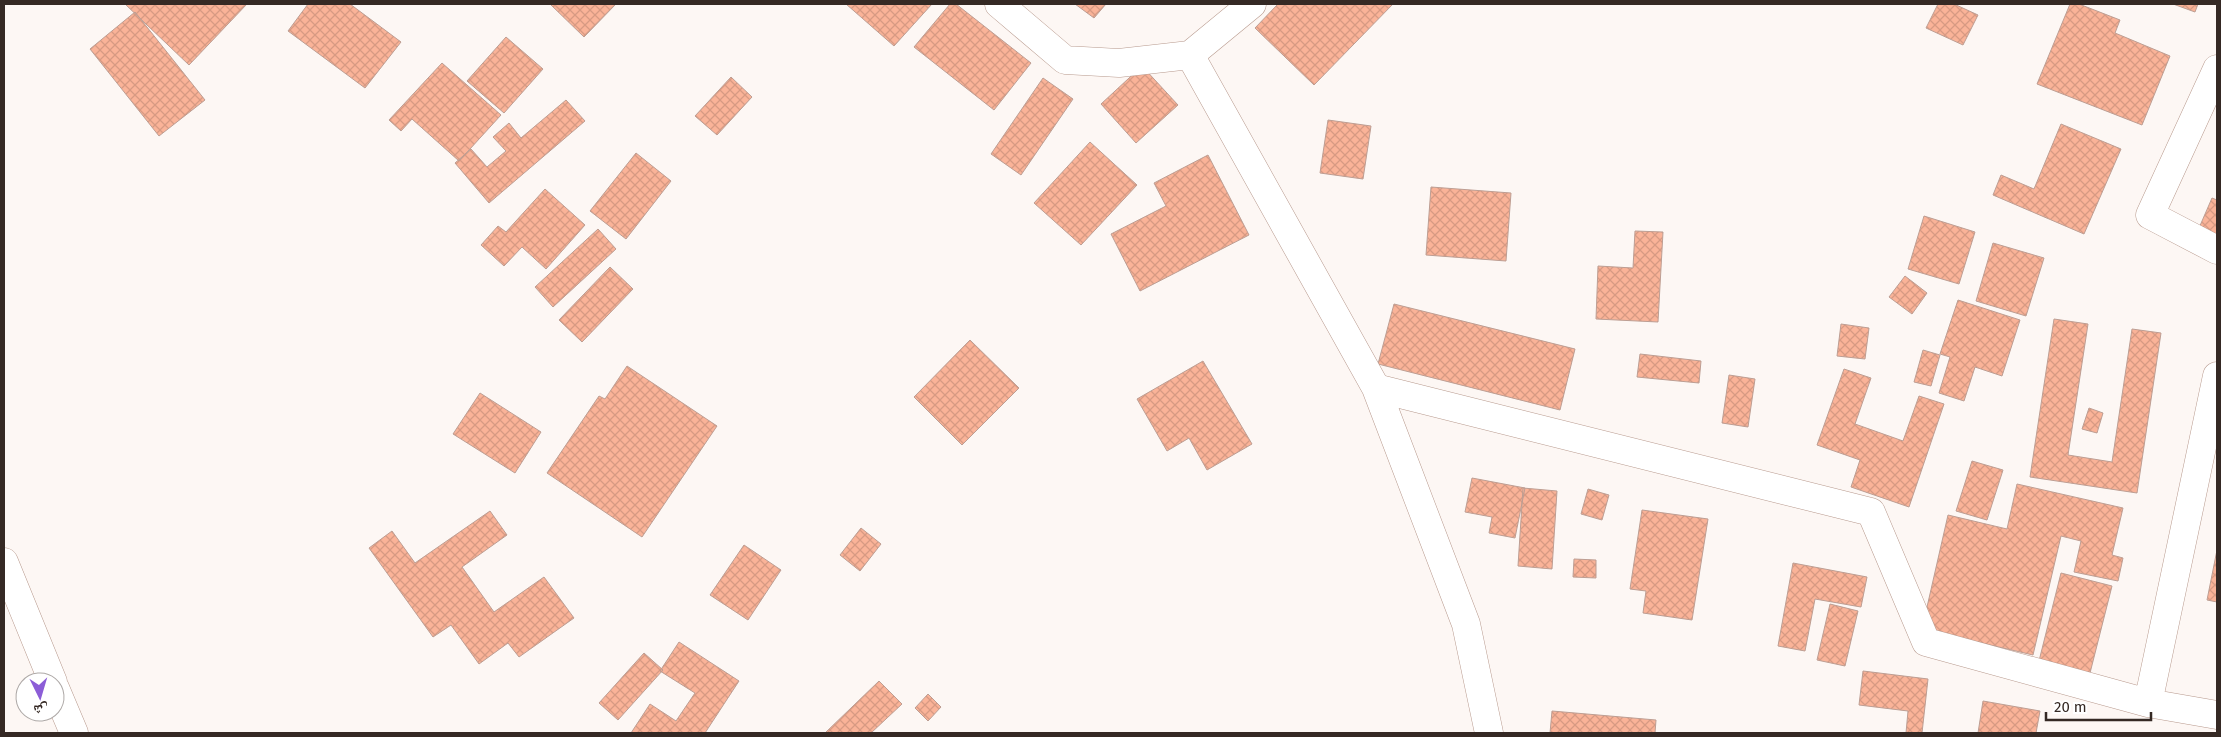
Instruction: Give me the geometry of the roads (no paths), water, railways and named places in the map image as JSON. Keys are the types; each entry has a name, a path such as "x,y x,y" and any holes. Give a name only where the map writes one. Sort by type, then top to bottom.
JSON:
{"street":[{"path":"999,4 1065,60 1118,63 1190,55 1252,4"},
{"path":"1190,55 1376,388 1466,624 1489,733"},
{"path":"2217,69 2150,215 2217,250"},
{"path":"2148,704 2217,376"},
{"path":"1376,388 1870,512 1926,642 2148,704 2217,715"},
{"path":"4,562 49,672"},
{"path":"65,712 74,733"}]}
